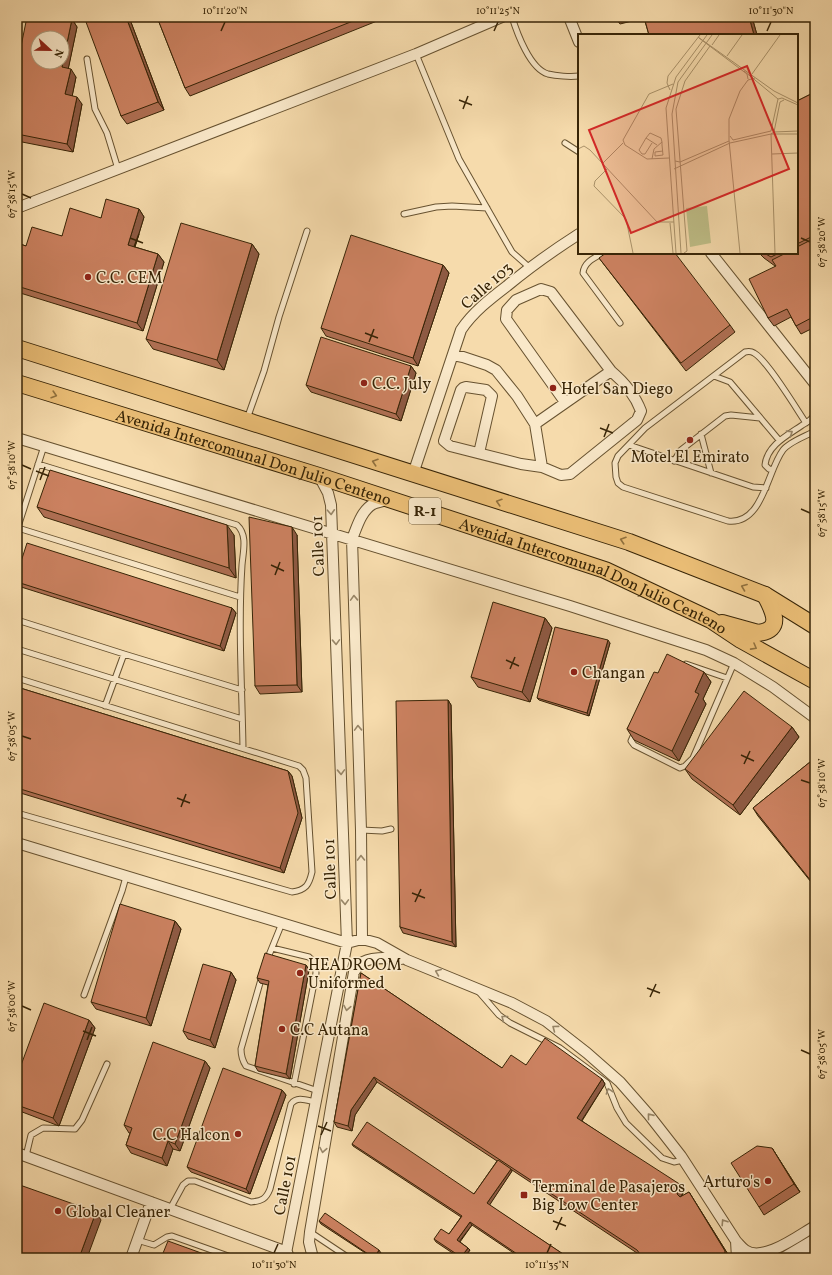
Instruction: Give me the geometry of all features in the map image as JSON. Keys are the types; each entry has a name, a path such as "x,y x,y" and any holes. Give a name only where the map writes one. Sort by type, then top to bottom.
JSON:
{"main road":[{"name":"Avenida Intercomunal Don Julio Centeno","path":"17,348 629,542 765,595 815,626"},
{"name":"Avenida Intercomunal Don Julio Centeno","path":"17,382 32,388 319,476 605,570 711,620 741,640 815,681"},
{"path":"711,620 758,633 771,629 775,615 765,595"}],"street":[{"path":"17,208 416,54 502,17"},
{"path":"569,17 578,40"},
{"name":"Calle 103","path":"413,474 461,330 468,319 486,302 530,268 578,235"},
{"path":"712,254 815,384"},
{"path":"479,453 492,396 486,390 466,387 461,390 444,441 450,446 521,464 542,467 561,475 570,474 637,420 641,411 637,401 623,381 611,371 551,292 541,288 516,300 507,310 506,319 566,402"},
{"path":"453,356 463,356 496,370 517,396 535,424 542,467"},
{"path":"535,424 611,371"},
{"name":"Avenida Intercomunal Don Julio Centeno","path":"17,438 570,606 706,650 734,663 773,687 815,718"},
{"name":"Calle 101","path":"287,1256 299,1184 347,943 331,505 328,493 319,476"},
{"name":"Calle 101","path":"362,939 361,830 352,539 366,509 375,503 389,500"},
{"path":"17,843 347,943 362,939 377,943 407,960 512,1003 546,1021 587,1052 620,1082 649,1115 683,1160 736,1241 746,1251 759,1254 776,1249 815,1226"},
{"path":"313,1258 309,1242 310,1232 354,972 360,963 372,959 385,957 407,960"},
{"path":"22,1154 170,1209 287,1256"},
{"path":"299,1184 317,1186"},
{"path":"131,1258 151,1202"},
{"path":"782,1258 815,1239"},
{"path":"736,1241 736,1258"},
{"path":"803,1258 815,1250"}],"lane":[{"path":"512,17 516,31 529,56 540,70 548,74 578,76"},
{"path":"416,54 460,159 512,252 530,268"},
{"path":"87,59 95,109 107,133 118,169"},
{"path":"565,143 578,151"},
{"path":"404,214 447,207 487,208"},
{"path":"246,421 264,371 279,317 307,232"},
{"path":"601,254 587,263 584,267 583,273 620,323"},
{"path":"806,423 769,369 756,353 750,351 745,352 645,428 618,456 615,463 618,483 623,487 728,521 736,522 751,513 763,496 783,450 815,431"},
{"path":"714,376 730,382 779,440"},
{"path":"773,470 769,469 765,465 766,457 779,440 812,420 815,414"},
{"path":"674,460 681,450 725,416 731,415 760,418"},
{"path":"701,434 712,473"},
{"path":"629,445 753,487 766,488"},
{"path":"44,446 17,529 240,597"},
{"path":"38,464 237,525 242,529 244,540 240,597 243,748"},
{"path":"17,620 242,690"},
{"path":"17,649 242,719"},
{"path":"105,706 124,654"},
{"path":"681,662 727,678"},
{"path":"637,726 631,741 634,745 680,768 685,766 692,758 734,663"},
{"path":"17,678 294,764 303,770 306,778 312,872 310,881 301,891 292,892 17,813"},
{"path":"361,830 382,831 391,829"},
{"path":"84,995 126,877"},
{"path":"282,923 264,967 241,1049 241,1056 246,1066 294,1084 318,1091"},
{"path":"272,948 309,957 316,963 316,973 294,1084"},
{"path":"476,989 499,1015 510,1023 560,1048 607,1083 616,1108 626,1123 662,1158 674,1162 683,1160"},
{"path":"22,1154 32,1135 43,1128 75,1129 82,1120 107,1064"},
{"path":"170,1209 183,1185 188,1181 195,1181 251,1202 261,1201 267,1196 270,1189 291,1104 294,1100 298,1099 315,1102"},
{"path":"310,1232 349,1258"},
{"path":"138,1240 154,1245 167,1237 172,1236 234,1258"}],"building":[{"path":"27,17 62,17 72,19 70,30 30,30 30,70 71,69 65,94 77,97 67,144 17,134 17,56 19,56"},
{"path":"99,17 126,17 158,102 121,116 86,22"},
{"path":"157,17 363,17 185,88"},
{"path":"644,17 749,17 754,34 649,34"},
{"path":"815,92 815,235 798,244 798,100"},
{"name":"C.C. CEM","path":"106,199 139,209 128,245 158,254 137,323 17,286 17,243 26,246 32,227 62,236 70,208 101,218"},
{"path":"181,223 252,244 217,360 146,339"},
{"path":"351,235 443,265 413,358 321,328"},
{"path":"815,238 815,316 796,326 787,309 768,318 749,279 776,266 772,260 784,254 798,254 798,246"},
{"path":"605,254 676,254 730,325 681,363 599,258"},
{"path":"766,254 777,254 771,257"},
{"name":"C.C. July","path":"321,337 411,366 396,414 306,385"},
{"path":"50,470 227,525 229,568 37,507"},
{"path":"249,517 292,527 297,685 255,686"},
{"path":"27,543 232,608 220,646 17,582 17,574"},
{"path":"493,602 545,618 522,692 471,677"},
{"name":"Changan","path":"555,627 608,640 587,713 537,698"},
{"path":"667,654 704,672 695,692 699,694 672,751 627,729 654,672 658,673"},
{"path":"17,687 288,771 298,813 280,868 17,788"},
{"path":"744,691 792,727 733,805 685,769"},
{"path":"448,700 452,942 400,927 396,701"},
{"path":"815,758 815,886 753,808"},
{"path":"120,904 175,921 146,1018 91,1002"},
{"name":"C.C Autana","path":"265,953 306,965 286,1074 255,1066 269,981 257,978"},
{"path":"203,964 231,972 210,1040 183,1031"},
{"path":"361,973 502,1068 511,1055 526,1065 545,1038 602,1079 577,1118 681,1185 677,1194 680,1197 689,1192 725,1251 724,1258 643,1258 637,1250 374,1077 351,1110 348,1126 334,1122"},
{"path":"44,1003 89,1020 53,1118 17,1105 17,1076"},
{"path":"153,1042 205,1061 175,1144 168,1141 162,1158 126,1145 132,1128 124,1125"},
{"name":"C.C Halcon","path":"223,1068 282,1090 246,1189 187,1167"},
{"path":"367,1122 474,1194 498,1160 511,1169 487,1203 569,1258 523,1258 470,1222 457,1240 468,1248 461,1257 434,1239 441,1229 449,1234 462,1216 352,1144"},
{"name":"Arturo's","path":"757,1146 772,1148 794,1184 759,1207 731,1163"},
{"path":"17,1184 96,1212 79,1258 17,1258"},
{"path":"325,1213 379,1250 374,1258 319,1221"},
{"path":"168,1241 215,1258 161,1258"}],"place":[{"name":"C.C. CEM","path":"88,277"},
{"name":"C.C. July","path":"364,383"},
{"name":"Hotel San Diego","path":"553,388"},
{"name":"Motel El Emirato","path":"690,440"},
{"name":"Changan","path":"574,672"},
{"name":"HEADROOM Uniformed","path":"300,973"},
{"name":"C.C Autana","path":"282,1029"},
{"name":"C.C Halcon","path":"238,1134"},
{"name":"Arturo's","path":"768,1181"},
{"name":"Terminal de Pasajeros Big Low Center","path":"524,1195"},
{"name":"Global Cleaner","path":"58,1211"}]}
